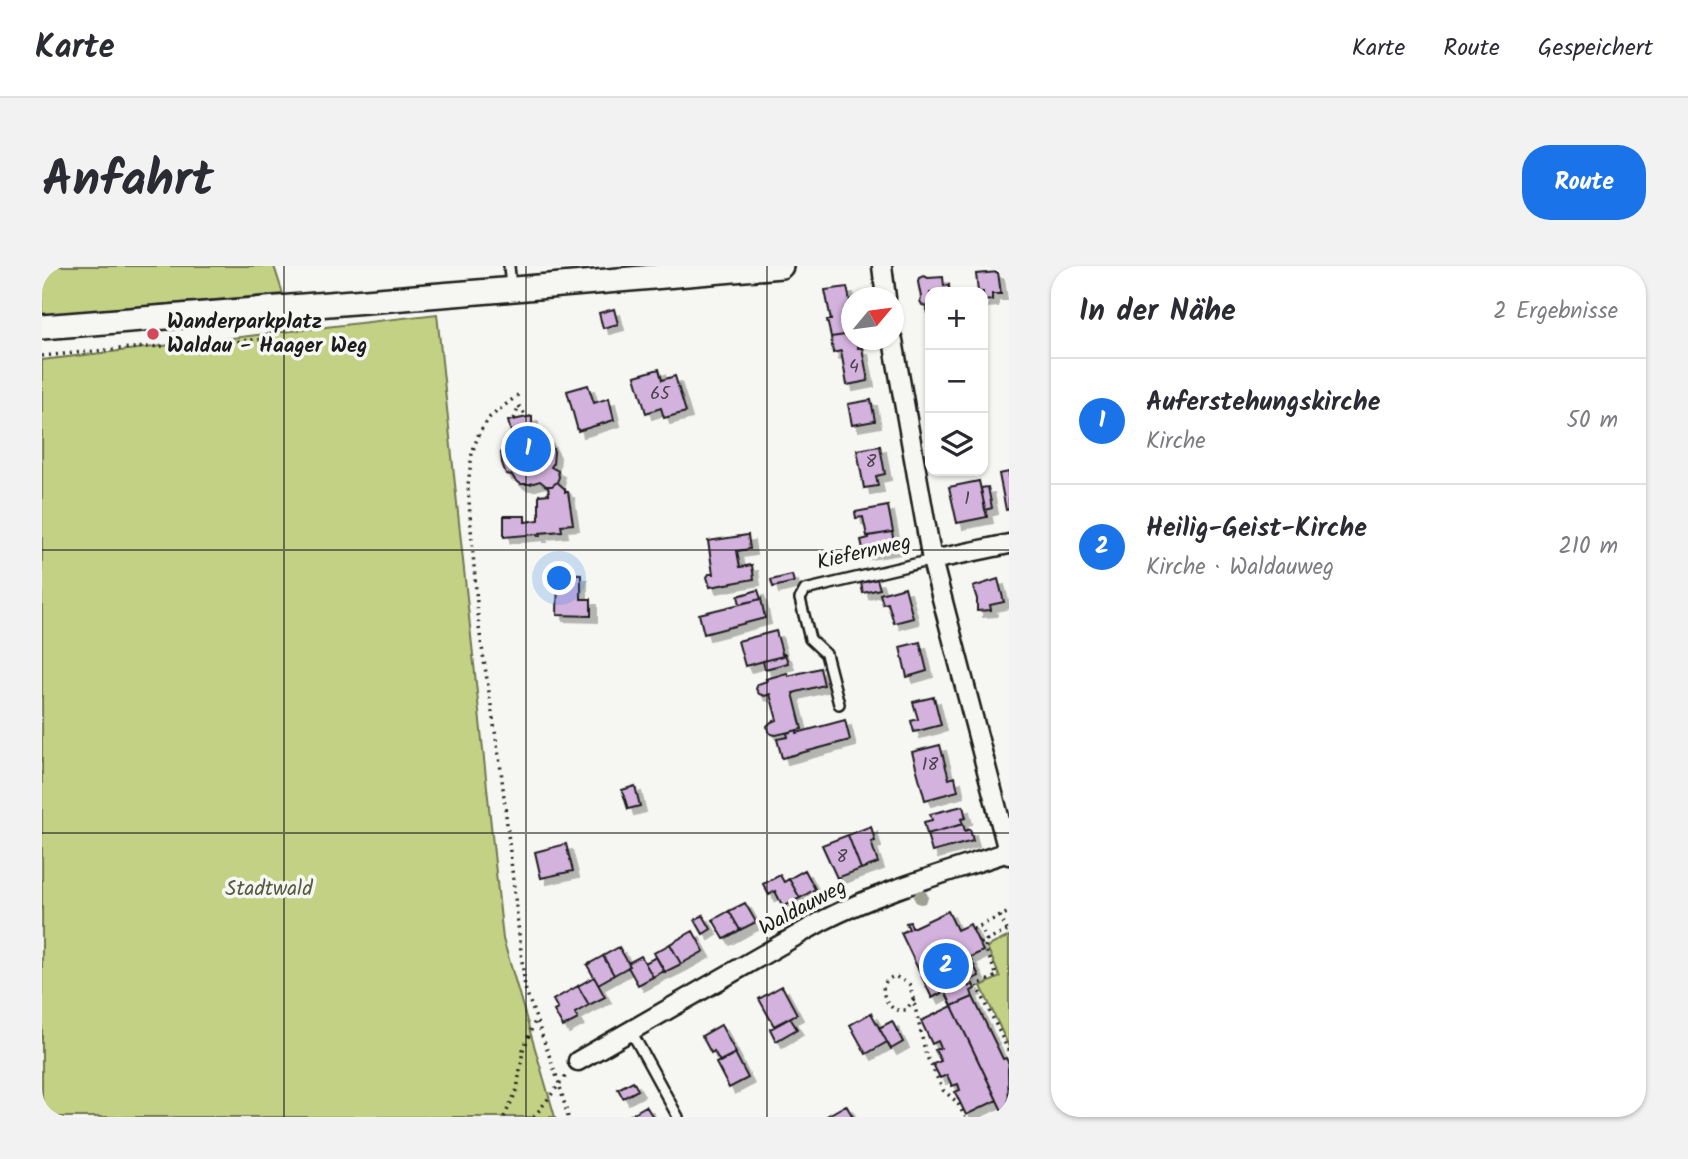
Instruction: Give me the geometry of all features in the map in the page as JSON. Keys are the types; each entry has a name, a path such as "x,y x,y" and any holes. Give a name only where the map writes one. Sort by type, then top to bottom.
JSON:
{"street":[{"path":"42,327 781,266"},
{"path":"882,266 885,287"},
{"name":"Kiefernweg","path":"895,350 932,560 1009,853"},
{"path":"932,560 1009,544"},
{"name":"Waldauweg","path":"578,1061 846,909 891,890 1009,853"}],"lane":[{"path":"509,266 511,290"},
{"name":"Kiefernweg","path":"839,704 826,654 810,639 800,599 805,590 932,560"},
{"path":"631,1031 678,1117"}],"path":[{"path":"518,395 490,417 479,433 472,453 468,485 479,628 501,770 524,988 559,1083 568,1117"},
{"path":"514,419 519,406 526,416"},
{"path":"973,929 1009,912"},
{"path":"980,944 1008,930 1000,916"},
{"path":"980,926 987,941 985,948 997,976 977,985 1009,1052"},
{"path":"914,999 906,1010 895,1010 887,1002 883,984 891,977 900,978 910,985 914,999 926,1055 943,1090 957,1102 965,1117"},
{"path":"504,1117 517,1090 523,1050 536,1019"},
{"path":"534,1117 578,1061"}],"green space":[{"path":"42,266 274,266 283,294 42,315"},
{"name":"Stadtwald","path":"437,314 503,939 555,1117 42,1117 42,360"},
{"path":"1009,936 1009,1047 981,986 1000,977 987,947"}],"building":[{"path":"998,272 1001,294 992,294 992,300 988,300 988,287 977,287 976,274"},
{"path":"943,277 944,286 949,287 925,287 925,306 922,305 919,278"},
{"path":"841,288 841,336 831,337 827,320 831,320 825,290"},
{"path":"614,309 618,324 603,328 599,313"},
{"path":"841,336 841,350 862,350 868,381 847,385 841,351 833,353 831,337"},
{"path":"659,369 662,380 675,376 686,412 664,418 661,408 646,413 635,376"},
{"path":"588,385 594,403 609,398 614,420 578,431 567,391"},
{"path":"871,400 875,421 852,425 848,404"},
{"path":"532,416 532,431 547,439 554,451 551,467 558,471 559,477 552,486 546,486 540,481 521,484 512,475 506,474 502,463 501,453 512,436 508,421"},
{"path":"880,446 885,474 876,476 878,486 864,488 857,450"},
{"path":"1009,472 1009,509 1006,510 999,474"},
{"path":"979,481 987,517 957,523 949,487"},
{"path":"557,482 568,492 573,524 561,525 562,531 540,533 541,536 504,537 504,516 525,516 525,522 539,520 539,495 549,494 548,486"},
{"path":"988,487 992,508 985,510 981,488"},
{"path":"888,506 893,532 867,536 863,517 856,518 855,512"},
{"path":"892,532 895,548 864,553 861,540"},
{"path":"748,535 750,549 737,551 740,567 752,565 754,579 710,587 707,577 713,574 708,541"},
{"path":"558,573 581,574 581,599 591,599 591,616 557,615"},
{"path":"792,575 794,582 773,587 771,580"},
{"path":"877,579 880,589 863,593 861,583"},
{"path":"998,579 1004,602 990,605 991,610 977,611 973,587"},
{"path":"905,587 913,618 894,623 888,603 883,604 880,594"},
{"path":"758,590 761,599 740,604 738,596"},
{"path":"761,599 765,618 704,634 699,614"},
{"path":"776,631 783,656 745,666 738,641"},
{"path":"920,642 927,671 907,677 900,647"},
{"path":"782,654 785,654 788,663 765,669 763,661 783,656"},
{"path":"820,668 824,685 793,693 802,729 771,734 767,726 777,720 770,694 759,694 756,689 758,684 787,673 788,676"},
{"path":"934,697 941,725 914,732 911,721 918,719 913,702"},
{"path":"845,720 850,740 782,758 777,739 788,737 787,733 797,730 797,733"},
{"path":"940,745 949,779 955,777 958,791 925,800 912,752"},
{"path":"635,786 640,806 628,809 622,790"},
{"path":"963,806 966,818 961,819 963,824 927,834 924,822 932,820 930,814"},
{"path":"963,824 965,831 970,829 973,841 932,852 927,834"},
{"path":"871,826 875,841 871,842 878,863 861,869 848,835"},
{"path":"848,835 861,869 837,878 822,845"},
{"path":"566,844 573,871 541,878 535,852"},
{"path":"805,870 815,889 800,898 789,879"},
{"path":"780,875 784,882 789,879 800,898 783,907 775,891 769,895 763,884"},
{"path":"745,903 756,922 740,930 729,911"},
{"path":"729,911 740,930 724,939 713,920"},
{"path":"948,911 957,930 970,924 983,951 970,957 979,976 966,982 969,987 973,984 973,997 952,1006 945,991 932,998 901,933 909,929 906,923 910,922 912,928"},
{"path":"703,915 711,929 703,934 695,920"},
{"path":"693,931 704,951 681,964 670,944"},
{"path":"670,944 681,964 665,972 654,953"},
{"path":"619,947 630,966 614,975 603,956"},
{"path":"603,956 614,975 598,984 587,965"},
{"path":"641,956 653,977 638,985 628,963"},
{"path":"656,957 664,971 653,977 645,963"},
{"path":"594,977 605,997 589,1005 578,986"},
{"path":"578,986 589,1005 575,1013 578,1019 563,1027 554,1011 558,1009 553,1000"},
{"path":"782,986 797,1014 774,1026 759,999"},
{"path":"973,997 1003,1059 1006,1058 1009,1064 1009,1113 1004,1115 952,1006"},
{"path":"952,1006 997,1100 966,1115 955,1092 960,1090 958,1084 952,1086 947,1075 940,1078 933,1064 941,1061 935,1050 941,1048 938,1041 932,1044 921,1021"},
{"path":"871,1013 887,1042 866,1054 850,1025"},
{"path":"790,1018 797,1029 776,1041 770,1029"},
{"path":"892,1021 903,1042 891,1049 879,1028"},
{"path":"721,1025 736,1053 720,1062 714,1051 711,1053 702,1036"},
{"path":"735,1053 748,1078 729,1088 716,1063"},
{"path":"633,1081 638,1090 623,1098 618,1089"},
{"path":"846,1105 853,1117 825,1117"},
{"path":"646,1106 653,1117 627,1117"}],"place":[{"name":"Wanderparkplatz Waldau - Haager Weg","path":"153,334"},
{"name":"Auferstehungskirche","path":"528,449"},
{"name":"Heilig-Geist-Kirche","path":"946,966"}]}
